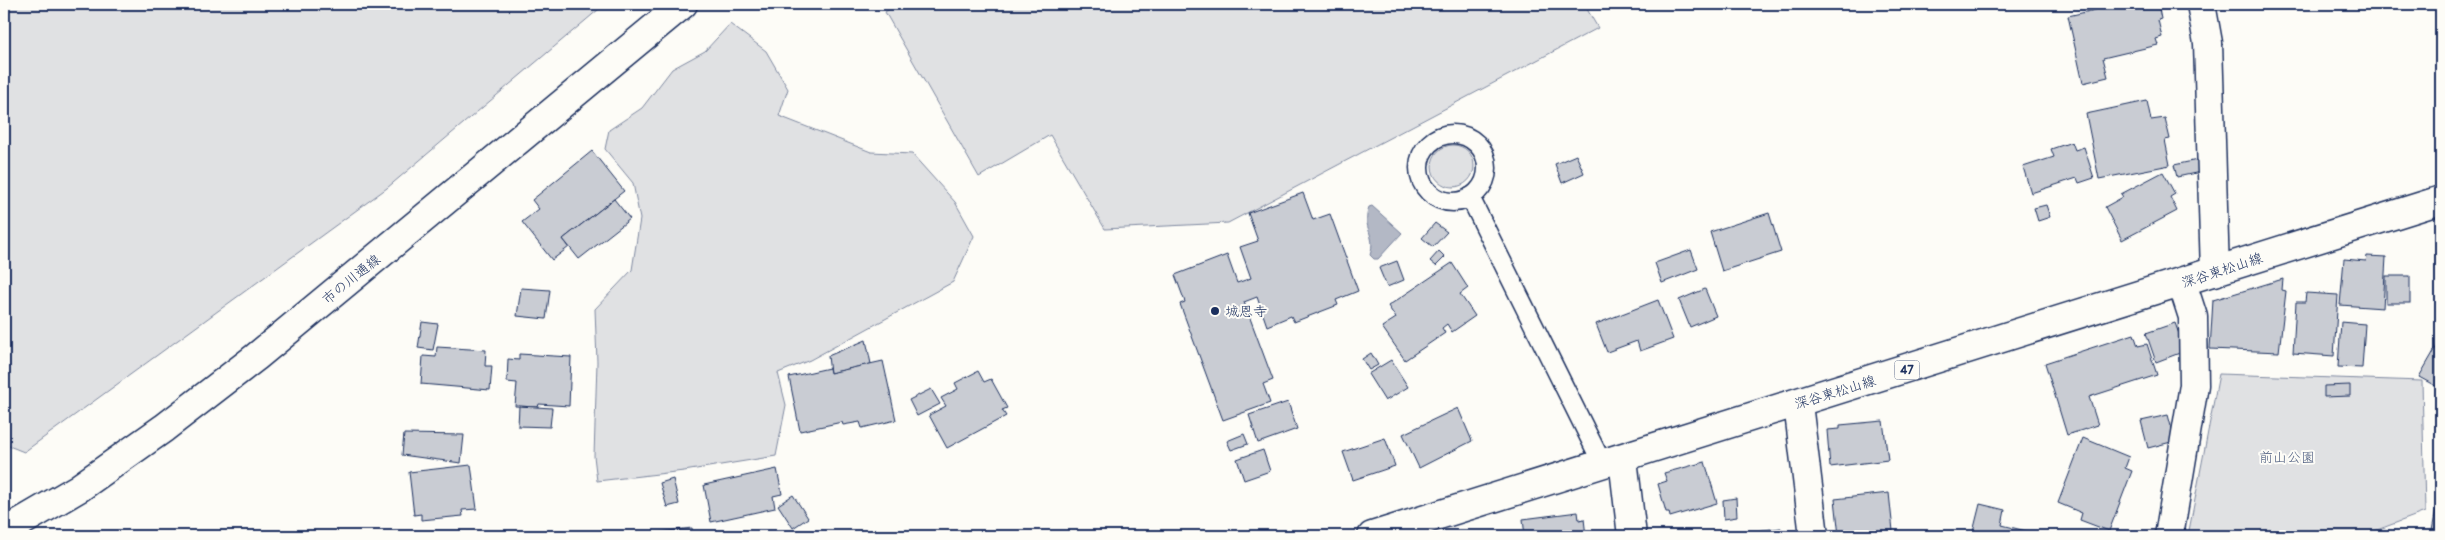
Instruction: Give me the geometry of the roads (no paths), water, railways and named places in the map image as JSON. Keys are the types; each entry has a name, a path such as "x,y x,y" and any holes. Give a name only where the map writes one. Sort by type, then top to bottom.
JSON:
{"street":[{"name":"市の川通線","path":"4,532 78,488 164,428 256,357 683,4"},
{"path":"2201,4 2208,43 2215,272"},
{"name":"深谷東松山線","path":"1372,536 1798,404 2441,200"},
{"path":"2169,536 2194,385 2193,317 2182,283"},
{"path":"1798,404 1814,536"},
{"path":"1613,462 1632,536"}],"lane":[{"path":"1470,197 1613,462"}],"place":[{"name":"城恩寺","path":"1215,311"}],"park label":[{"name":"前山公園","path":"2287,457"}]}
